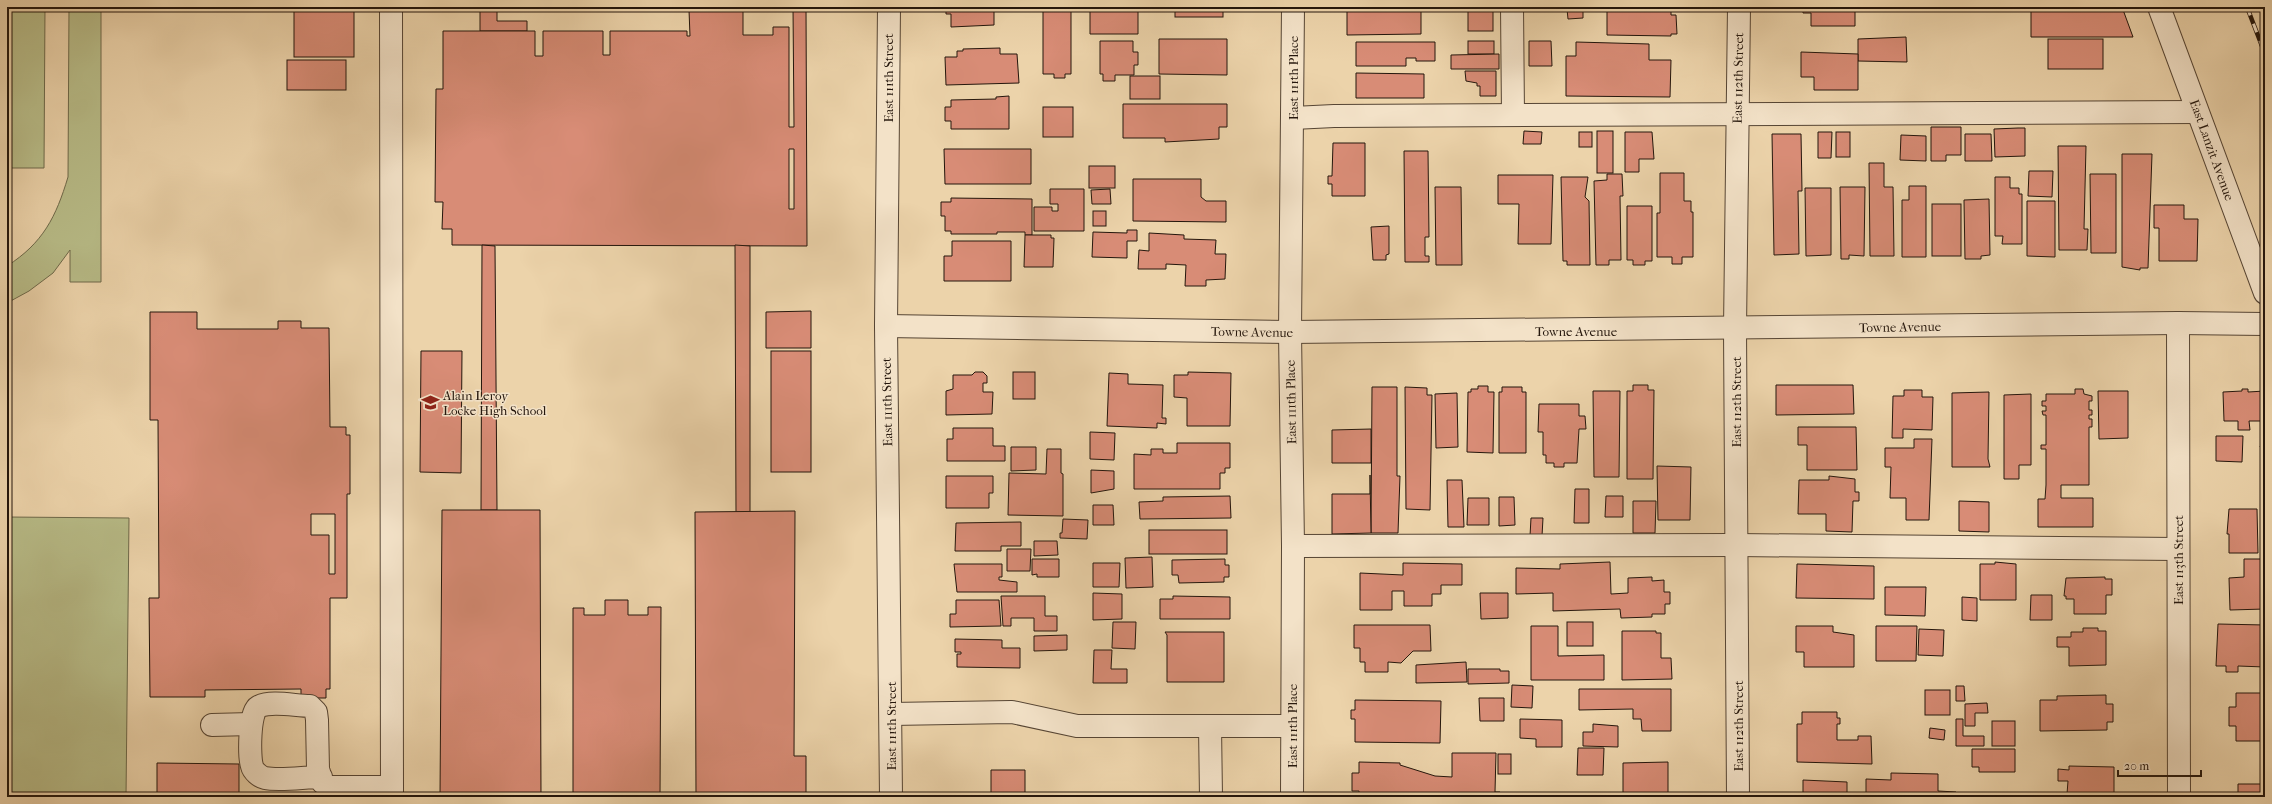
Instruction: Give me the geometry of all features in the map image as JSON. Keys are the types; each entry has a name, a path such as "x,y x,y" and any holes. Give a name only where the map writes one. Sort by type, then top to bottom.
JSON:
{"street":[{"path":"321,777 265,778 256,773 252,767 251,724 253,711 266,705 310,706 316,712 318,769 321,777 322,782 329,787 392,792 391,7"},
{"name":"East 111th Street","path":"889,7 886,326 891,797"},
{"name":"East 111th Place","path":"1292,797 1293,546 1290,332 1293,7"},
{"path":"1512,7 1513,115"},
{"name":"East 112th Street","path":"1738,797 1736,329 1739,7"},
{"name":"East Lanzit Avenue","path":"2158,7 2265,293"},
{"path":"1293,118 1334,116 2197,112"},
{"name":"Towne Avenue","path":"886,326 1290,332 1736,329 2178,323 2265,324"},
{"name":"East 113th Street","path":"2178,323 2179,797"},
{"path":"1293,546 1737,545 2178,549"},
{"path":"891,714 1012,712 1076,726 1292,726"},
{"path":"212,725 251,724"},
{"path":"1210,726 1211,797"}],"green space":[{"path":"7,7 45,7 44,168 7,168"},
{"path":"69,7 101,7 101,282 70,282 70,250 53,273 29,291 7,303 7,266 30,248 46,228 53,217 68,177"},
{"path":"7,517 129,518 126,797 7,797"}],"building":[{"path":"294,7 354,7 354,57 294,57"},
{"path":"480,7 497,7 497,21 527,21 527,31 480,31"},
{"path":"793,7 806,7 807,246 452,245 452,229 442,229 443,202 435,202 436,89 443,89 443,31 535,31 535,56 543,56 543,31 603,31 603,55 610,55 610,31 687,31 687,36 690,36 689,10 743,10 743,35 773,35 773,27 789,27 789,127 794,127","holes":["789,149 794,149 794,209 789,209"]},
{"path":"946,7 994,7 994,25 951,27 951,14 946,14"},
{"path":"1043,7 1071,7 1071,74 1065,74 1065,78 1054,78 1054,74 1043,74"},
{"path":"1104,7 1155,7 1155,9 1104,9"},
{"path":"1175,7 1223,7 1223,17 1175,17"},
{"path":"1347,7 1391,7 1391,11 1421,9 1421,34 1347,35"},
{"path":"1803,7 1855,7 1855,26 1811,26 1811,13 1803,13"},
{"path":"2031,7 2122,7 2133,37 2031,37"},
{"path":"1583,8 1583,18 1568,19 1567,9"},
{"path":"1468,9 1493,9 1493,31 1468,31"},
{"path":"1138,10 1138,34 1090,34 1090,11"},
{"path":"1607,11 1671,11 1671,15 1676,15 1677,34 1671,34 1671,36 1607,35"},
{"path":"1906,37 1907,62 1858,61 1858,39"},
{"path":"1159,39 1227,39 1227,75 1159,74"},
{"path":"2048,39 2103,39 2103,69 2048,69"},
{"path":"1100,41 1133,41 1133,52 1138,52 1138,65 1134,65 1134,75 1115,75 1115,81 1103,81 1103,74 1100,74"},
{"path":"1468,41 1494,41 1494,54 1468,54"},
{"path":"1529,41 1551,41 1552,66 1529,66"},
{"path":"1356,42 1435,42 1435,61 1416,61 1416,58 1406,58 1406,66 1356,66"},
{"path":"1576,42 1649,44 1649,60 1671,60 1670,97 1566,96 1566,56 1576,56"},
{"path":"1000,48 1000,54 1017,54 1019,83 946,85 945,57 957,57 957,51 963,51 963,49"},
{"path":"1801,52 1858,54 1858,90 1814,90 1814,77 1801,77"},
{"path":"1499,54 1499,69 1451,69 1451,55"},
{"path":"287,60 346,60 346,90 287,90"},
{"path":"1465,71 1496,71 1496,96 1480,96 1480,86 1477,86 1477,83 1466,81"},
{"path":"1356,73 1424,74 1424,98 1356,98"},
{"path":"1130,76 1160,76 1160,99 1130,99"},
{"path":"1009,96 1009,129 951,129 951,121 945,121 945,107 951,107 951,100 996,99 996,97"},
{"path":"1123,104 1227,104 1227,127 1219,127 1219,139 1165,142 1165,138 1123,138"},
{"path":"1043,107 1073,107 1073,137 1043,137"},
{"path":"1931,127 1961,127 1961,155 1946,155 1946,161 1931,161"},
{"path":"2025,128 2025,156 1995,157 1994,129"},
{"path":"1524,131 1542,132 1541,144 1523,144"},
{"path":"1597,131 1613,131 1613,173 1597,173"},
{"path":"1579,132 1592,132 1592,147 1579,147"},
{"path":"1625,132 1652,132 1654,159 1639,159 1639,172 1625,172"},
{"path":"1818,132 1832,132 1831,158 1818,158"},
{"path":"1836,132 1850,132 1850,157 1836,157"},
{"path":"1772,134 1801,134 1802,191 1798,191 1799,254 1774,255"},
{"path":"1965,134 1991,134 1992,161 1965,161"},
{"path":"1901,135 1926,136 1926,161 1900,160"},
{"path":"1333,143 1365,143 1365,196 1332,196 1332,184 1328,184 1328,176 1332,176"},
{"path":"2058,146 2086,146 2084,229 2088,229 2087,250 2059,250"},
{"path":"944,149 1031,149 1031,184 945,184"},
{"path":"1404,151 1428,151 1429,237 1425,237 1425,256 1429,256 1429,262 1405,262"},
{"path":"2122,154 2152,154 2148,268 2140,268 2140,270 2122,267"},
{"path":"1869,163 1884,163 1884,187 1893,187 1894,256 1870,256"},
{"path":"1089,166 1115,166 1115,188 1089,188"},
{"path":"2029,171 2053,171 2052,197 2028,196"},
{"path":"1660,173 1684,173 1684,201 1691,201 1691,212 1693,212 1693,257 1682,257 1682,264 1672,264 1672,257 1657,257 1657,213 1660,213"},
{"path":"1607,174 1622,174 1623,196 1620,196 1621,260 1609,260 1609,265 1596,265 1594,181 1607,180"},
{"path":"2090,174 2116,174 2116,253 2091,253"},
{"path":"1498,175 1553,175 1551,244 1518,244 1519,204 1498,204"},
{"path":"1561,177 1588,177 1585,197 1589,201 1590,265 1567,265 1567,261 1563,261"},
{"path":"1995,177 2010,177 2010,188 2019,188 2019,194 2022,194 2022,244 2002,244 2003,236 1995,236"},
{"path":"1133,179 1201,179 1201,197 1206,201 1226,201 1226,222 1133,221"},
{"path":"1909,186 1926,186 1926,257 1902,257 1902,200 1909,200"},
{"path":"1435,187 1461,187 1462,265 1436,265"},
{"path":"1840,187 1865,187 1864,256 1849,255 1849,259 1841,259"},
{"path":"1805,188 1831,188 1831,255 1806,256"},
{"path":"1050,189 1084,189 1084,231 1034,231 1034,207 1052,207 1052,211 1058,211 1058,204 1050,204"},
{"path":"1110,189 1111,204 1092,204 1091,190"},
{"path":"951,198 1032,199 1032,235 1025,235 1025,232 997,232 997,234 951,234 951,231 945,231 945,216 941,216 941,202 951,202"},
{"path":"1989,199 1990,255 1981,256 1981,259 1965,259 1964,200"},
{"path":"2027,201 2055,201 2055,257 2027,256"},
{"path":"1932,204 1961,204 1961,256 1932,256"},
{"path":"2154,205 2184,205 2184,219 2198,219 2197,261 2159,261 2159,228 2154,228"},
{"path":"1627,206 1652,206 1652,261 1645,261 1645,265 1633,265 1633,260 1627,260"},
{"path":"1093,211 1106,211 1106,226 1093,226"},
{"path":"1389,226 1389,254 1386,255 1386,260 1373,260 1371,227"},
{"path":"1127,230 1137,230 1137,241 1127,241 1127,258 1092,257 1093,232 1127,233"},
{"path":"1149,233 1184,235 1184,239 1216,240 1215,254 1226,254 1225,279 1206,280 1206,286 1185,286 1186,265 1166,264 1166,269 1138,269 1139,250 1149,251"},
{"path":"1025,235 1051,235 1051,238 1054,238 1053,267 1024,267"},
{"path":"952,241 1011,241 1011,281 944,281 944,256 952,256"},
{"path":"482,245 495,246 497,510 481,510"},
{"path":"735,245 750,246 750,512 736,512"},
{"path":"811,311 811,348 766,348 766,312"},
{"path":"150,312 197,312 197,329 278,329 278,321 301,321 301,328 329,328 330,427 346,427 346,435 350,435 350,494 347,494 347,598 330,598 330,689 326,689 326,698 301,698 301,689 205,690 205,697 150,697 149,598 159,598 158,420 150,420","holes":["311,514 335,514 335,574 329,574 329,535 311,535"]},
{"path":"421,351 462,351 461,473 420,472"},
{"path":"771,351 811,351 811,472 771,472"},
{"path":"975,372 983,372 987,376 987,383 983,383 983,392 993,392 992,414 946,415 946,391 953,389 953,375 972,375"},
{"path":"1013,372 1035,372 1035,399 1013,399"},
{"path":"1188,372 1231,373 1230,426 1187,426 1187,398 1174,397 1174,375 1188,375"},
{"path":"1109,373 1128,374 1128,384 1163,385 1162,418 1166,418 1166,424 1157,423 1157,428 1107,426"},
{"path":"1633,385 1648,385 1648,390 1654,390 1653,479 1627,479 1627,391 1633,391"},
{"path":"1776,385 1853,385 1854,414 1776,415"},
{"path":"1478,386 1488,386 1488,392 1494,392 1493,453 1467,452 1468,392 1471,392 1471,389 1478,389"},
{"path":"1372,387 1397,387 1397,476 1400,476 1398,533 1371,533"},
{"path":"1405,387 1427,388 1427,395 1432,395 1430,510 1406,509"},
{"path":"1502,387 1522,387 1522,392 1526,392 1526,453 1499,453 1499,392 1502,392"},
{"path":"2075,389 2083,389 2084,394 2092,396 2092,401 2089,401 2089,410 2092,410 2092,415 2089,415 2089,419 2092,419 2092,427 2089,427 2089,485 2061,485 2061,498 2093,498 2093,527 2038,527 2038,499 2045,499 2046,485 2046,449 2041,449 2041,445 2046,445 2046,415 2043,415 2042,411 2046,411 2046,406 2042,406 2042,401 2046,401 2046,394 2075,394"},
{"path":"2242,389 2248,389 2248,392 2265,391 2265,421 2249,421 2250,430 2238,430 2238,421 2224,421 2223,392 2242,391"},
{"path":"1904,390 1922,390 1922,397 1933,397 1932,430 1903,429 1903,438 1892,438 1893,396 1904,396"},
{"path":"1593,391 1620,391 1619,477 1594,477"},
{"path":"2098,391 2128,391 2128,438 2099,439"},
{"path":"1989,392 1988,459 1990,467 1952,467 1952,393"},
{"path":"1457,393 1458,447 1436,448 1435,394"},
{"path":"2031,394 2031,465 2019,465 2019,479 2004,479 2004,395"},
{"path":"1539,404 1579,404 1579,416 1585,416 1586,429 1579,429 1577,463 1564,463 1564,467 1554,467 1554,463 1546,463 1546,455 1543,455 1543,432 1538,432"},
{"path":"1798,427 1856,427 1857,470 1807,470 1807,445 1798,445"},
{"path":"953,428 993,428 993,446 1005,446 1005,461 947,461 947,439 953,439"},
{"path":"1371,429 1371,463 1332,463 1332,430"},
{"path":"1090,432 1115,433 1114,460 1090,459"},
{"path":"2216,436 2243,436 2242,462 2216,461"},
{"path":"1914,439 1932,439 1929,520 1906,520 1906,498 1890,498 1891,467 1885,467 1885,448 1914,448"},
{"path":"1177,443 1230,443 1230,468 1225,468 1225,473 1220,473 1220,489 1134,489 1134,454 1151,455 1151,449 1163,449 1163,453 1177,453"},
{"path":"2265,445 2265,460 2260,446"},
{"path":"1011,447 1036,447 1036,470 1011,471"},
{"path":"1047,449 1061,449 1061,473 1063,474 1063,516 1008,515 1009,473 1046,474"},
{"path":"1657,466 1691,467 1690,520 1658,520"},
{"path":"1091,470 1114,471 1114,489 1091,493"},
{"path":"1370,475 1371,533 1332,534 1332,494 1370,494"},
{"path":"946,476 993,476 993,493 989,493 989,508 946,508"},
{"path":"1829,476 1855,479 1855,492 1859,492 1859,501 1853,501 1852,532 1826,531 1826,514 1798,514 1799,480 1829,480"},
{"path":"1447,480 1462,480 1464,527 1448,527"},
{"path":"1575,489 1589,489 1589,523 1574,523"},
{"path":"1230,496 1231,518 1140,519 1139,502 1163,501 1163,497"},
{"path":"1606,496 1623,496 1623,517 1605,517"},
{"path":"1499,497 1514,497 1515,525 1499,526"},
{"path":"1468,498 1489,498 1489,525 1467,525"},
{"path":"1633,501 1656,501 1655,533 1633,533"},
{"path":"1959,501 1989,502 1989,532 1959,531"},
{"path":"1093,505 1113,505 1114,525 1093,525"},
{"path":"2229,509 2257,509 2258,553 2229,553 2229,534 2227,534"},
{"path":"442,510 540,510 541,797 440,797"},
{"path":"795,511 794,756 806,756 806,797 696,797 695,512"},
{"path":"1531,518 1543,518 1542,536 1530,536"},
{"path":"1063,519 1088,520 1087,539 1060,538"},
{"path":"1021,522 1021,546 1001,546 1001,551 955,551 956,523"},
{"path":"1149,530 1227,530 1227,554 1149,554"},
{"path":"1034,541 1057,541 1058,555 1034,556"},
{"path":"1007,549 1031,549 1030,571 1007,571"},
{"path":"1152,557 1153,587 1126,588 1125,558"},
{"path":"1032,559 1059,559 1059,577 1037,577 1037,574 1032,575"},
{"path":"1225,559 1225,565 1229,565 1229,577 1224,577 1224,582 1179,583 1178,575 1172,575 1172,560"},
{"path":"2244,559 2265,559 2265,609 2230,610 2229,578 2244,577"},
{"path":"1610,562 1611,594 1628,593 1628,578 1652,577 1652,581 1664,580 1664,592 1670,592 1670,604 1665,604 1665,614 1652,614 1652,617 1621,618 1620,609 1553,611 1553,593 1516,594 1516,568 1560,569 1560,564"},
{"path":"1995,562 2016,564 2016,600 1980,600 1980,564 1995,564"},
{"path":"1093,563 1120,563 1119,587 1093,587"},
{"path":"1403,563 1462,564 1462,585 1441,585 1441,594 1432,594 1432,606 1404,606 1404,591 1392,591 1392,610 1360,610 1360,573 1403,575"},
{"path":"954,564 1002,564 1002,577 999,577 999,580 1017,582 1017,592 957,592"},
{"path":"1797,564 1874,566 1874,599 1796,598"},
{"path":"2105,577 2105,579 2112,579 2112,595 2106,595 2106,614 2074,614 2074,599 2066,599 2066,596 2064,596 2066,578"},
{"path":"1885,587 1926,587 1925,616 1885,615"},
{"path":"1093,593 1122,594 1122,619 1093,620"},
{"path":"1480,593 1508,593 1508,618 1481,619"},
{"path":"2031,595 2052,595 2052,620 2030,620"},
{"path":"1001,596 1045,596 1045,616 1057,616 1057,631 1034,631 1034,618 1011,618 1011,626 1003,626"},
{"path":"1173,596 1230,597 1230,619 1160,619 1160,599 1173,599"},
{"path":"1962,597 1977,598 1977,621 1962,620"},
{"path":"605,600 628,600 628,615 648,615 648,607 661,607 660,797 573,797 573,608 584,608 584,615 605,615"},
{"path":"956,600 999,600 1001,626 950,627 950,614 956,614"},
{"path":"1113,622 1136,622 1135,649 1112,648"},
{"path":"1567,622 1593,622 1593,646 1567,646"},
{"path":"2218,624 2265,625 2265,667 2238,666 2238,672 2226,672 2226,666 2216,666"},
{"path":"1354,625 1430,625 1431,651 1413,651 1401,663 1388,662 1388,672 1365,672 1365,662 1360,662 1360,648 1354,648"},
{"path":"1531,626 1558,626 1558,656 1604,655 1604,680 1531,680"},
{"path":"1796,626 1833,626 1833,632 1854,635 1854,667 1804,667 1804,652 1796,652"},
{"path":"1876,626 1917,626 1916,661 1876,661"},
{"path":"2083,628 2098,628 2098,631 2106,631 2106,665 2069,666 2069,647 2057,647 2057,637 2071,637 2071,632 2083,632"},
{"path":"1919,629 1944,630 1943,656 1918,655"},
{"path":"1622,631 1656,631 1656,633 1661,633 1661,658 1671,658 1672,679 1622,680"},
{"path":"1165,632 1224,632 1224,682 1167,682 1167,635"},
{"path":"1067,635 1067,650 1034,651 1034,636"},
{"path":"955,639 1002,640 1002,648 1020,648 1020,668 957,667 957,654 961,654 961,652 955,652"},
{"path":"1094,650 1112,650 1111,669 1127,669 1127,683 1093,683"},
{"path":"1466,662 1467,682 1416,683 1416,665"},
{"path":"1468,669 1500,669 1500,671 1509,671 1509,683 1468,684"},
{"path":"1512,685 1533,686 1532,708 1511,707"},
{"path":"1956,686 1964,686 1965,701 1956,701"},
{"path":"1579,689 1671,689 1671,731 1642,731 1641,719 1633,719 1633,709 1579,710"},
{"path":"1925,690 1950,690 1950,715 1925,715"},
{"path":"2236,693 2265,693 2265,741 2236,741 2236,726 2229,726 2229,707 2236,707"},
{"path":"2106,695 2106,704 2113,704 2113,722 2107,722 2107,730 2040,731 2040,700 2057,700 2057,696"},
{"path":"1479,698 1504,698 1504,721 1480,721"},
{"path":"1355,700 1441,701 1440,743 1355,742 1355,719 1351,719 1351,710 1355,710"},
{"path":"1987,703 1988,713 1975,713 1975,726 1965,726 1965,704"},
{"path":"1802,712 1837,712 1837,718 1840,718 1840,724 1837,724 1837,740 1858,740 1858,736 1871,736 1872,764 1797,762 1797,724 1802,724"},
{"path":"1520,719 1562,720 1562,747 1536,747 1536,739 1520,738"},
{"path":"1956,719 1963,719 1963,736 1984,736 1984,746 1956,746"},
{"path":"1992,721 2015,721 2015,746 1992,746"},
{"path":"1593,724 1618,726 1618,747 1583,746 1583,732 1593,732"},
{"path":"1930,728 1945,730 1944,740 1929,738"},
{"path":"1578,748 1604,748 1603,775 1577,775"},
{"path":"1972,749 2015,749 2015,772 1979,772 1979,767 1972,767"},
{"path":"1452,753 1496,753 1495,792 1500,792 1500,797 1359,797 1359,791 1352,791 1352,773 1359,773 1359,762 1400,763 1400,765 1435,776 1452,777"},
{"path":"1498,754 1511,754 1511,774 1498,774"},
{"path":"1668,762 1668,797 1623,797 1623,763"},
{"path":"157,763 239,764 239,797 157,797"},
{"path":"2262,763 2265,763 2265,797 2238,797 2238,784 2262,784"},
{"path":"2069,766 2114,767 2114,794 2067,794 2068,781 2058,781 2058,769 2069,770"},
{"path":"991,770 1025,770 1025,796 1117,797 991,797"},
{"path":"1891,773 1938,774 1938,791 1956,792 1955,797 1866,797 1866,779 1891,780"},
{"path":"1803,780 1847,782 1847,794 1839,794 1839,797 1803,797"}],"railway":[{"path":"2247,7 2265,54"}],"place":[{"name":"Alain Leroy Locke High School","path":"430,402"}]}
